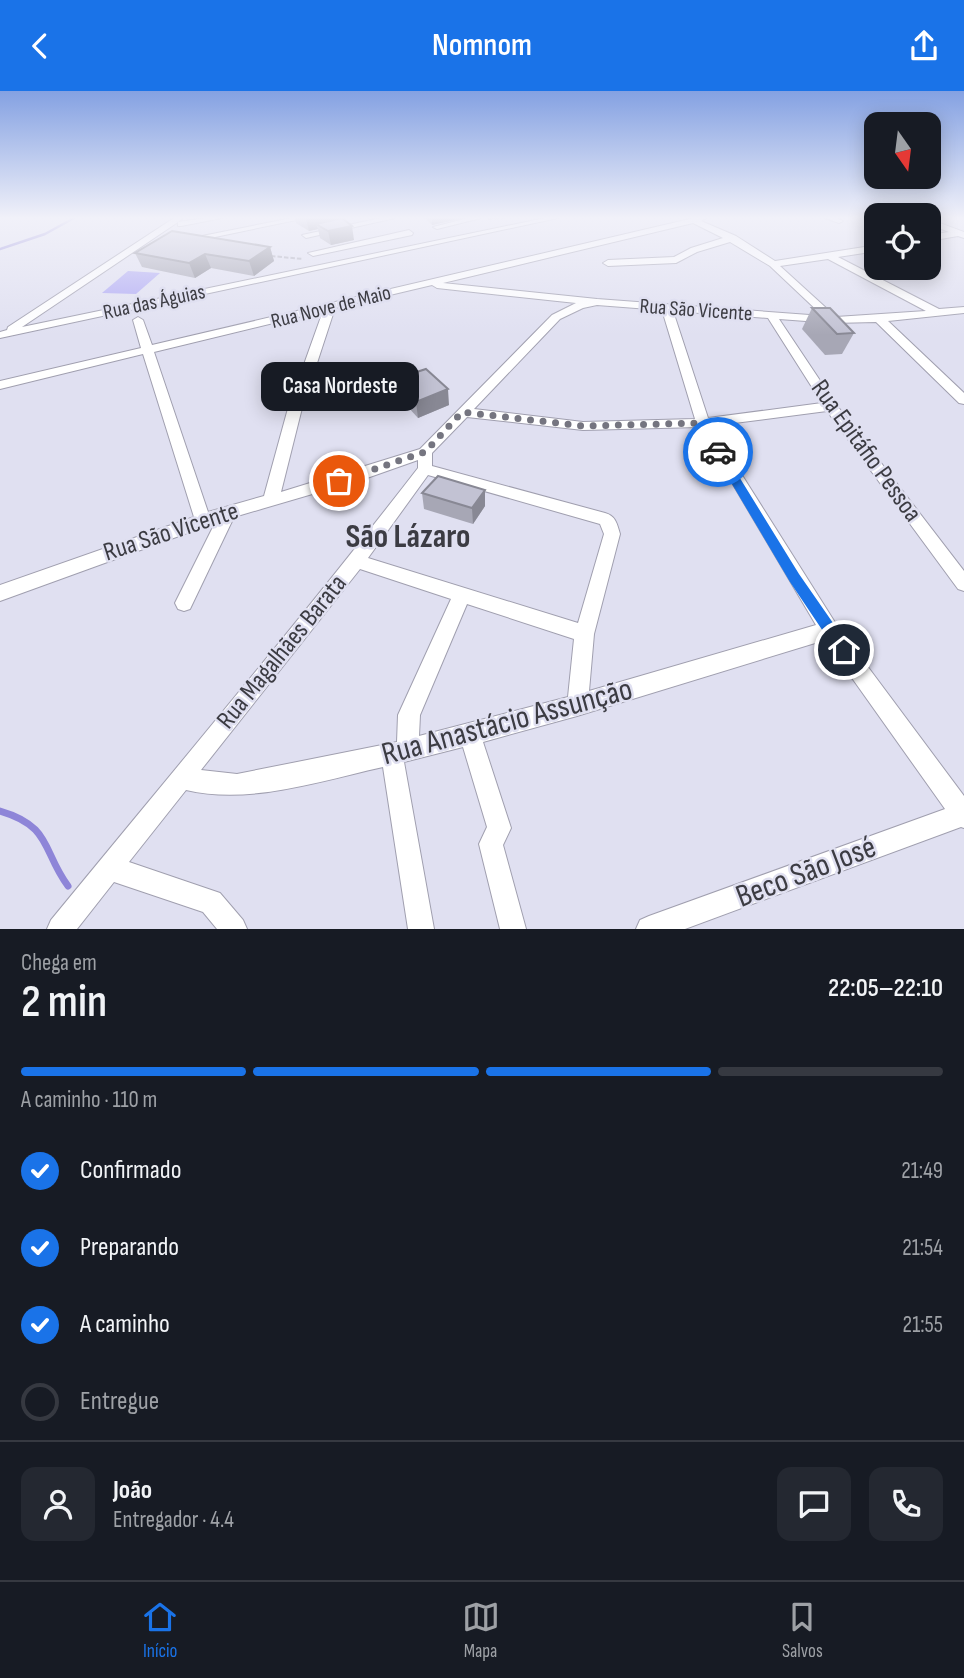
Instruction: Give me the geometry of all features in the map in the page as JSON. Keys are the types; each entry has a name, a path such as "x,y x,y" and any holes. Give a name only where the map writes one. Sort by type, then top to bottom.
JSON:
{"street":[{"path":"1,333 107,257"},
{"path":"1,333 122,257"},
{"name":"Rua das Águias","path":"1,333 364,257"},
{"name":"Rua Nove de Maio","path":"0,385 537,257"},
{"path":"608,263 676,260 681,257"},
{"path":"762,257 833,320"},
{"path":"773,264 830,257"},
{"path":"831,257 940,314"},
{"path":"76,277 88,278"},
{"name":"Rua São Vicente","path":"428,283 597,302 833,320 879,320 964,310"},
{"name":"Rua Magalhães Barata","path":"60,929 356,561 425,460 462,412 556,317 580,305 597,302"},
{"path":"271,500 294,412 330,307"},
{"path":"666,307 703,423 780,556 829,630 963,815"},
{"name":"Rua Epitáfio Pessoa","path":"771,315 830,406 957,567 964,584"},
{"path":"138,320 146,352 203,520"},
{"path":"879,320 964,400"},
{"path":"462,412 583,426 703,423 830,406"},
{"path":"425,460 605,519 609,523 612,534 584,633 576,706"},
{"name":"Rua São Vicente","path":"0,593 203,520 362,474 425,460"},
{"path":"184,603 228,513"},
{"path":"356,561 584,633"},
{"path":"421,929 400,751 409,715 462,595"},
{"name":"Rua Anastácio Assunção","path":"181,777 210,785 237,785 400,751 576,706 829,630"},
{"path":"470,735 499,828 491,843 513,929"},
{"name":"Beco São José","path":"649,929 680,925 963,815"},
{"path":"109,868 211,902 234,929"}],"shaded area":[{"path":"128,271 160,273 136,294 102,293"}],"building":[{"path":"157,257 199,257 189,263"},
{"path":"225,257 255,257 249,261"},
{"path":"812,308 830,308 854,333 837,334"},
{"path":"426,369 448,389 416,402 395,379"},
{"path":"438,476 485,490 472,508 422,493"}],"waterway":[{"path":"0,811 17,817 38,832 68,886"}],"way so far":[{"path":"339,481 425,452 462,412 528,422 583,426 703,423 718,452"}],"place":[{"name":"Casa Nordeste","path":"339,481"}],"district":[{"name":"São Lázaro","path":"408,537"}],"route":[{"path":"718,452 794,578 844,650"}]}
